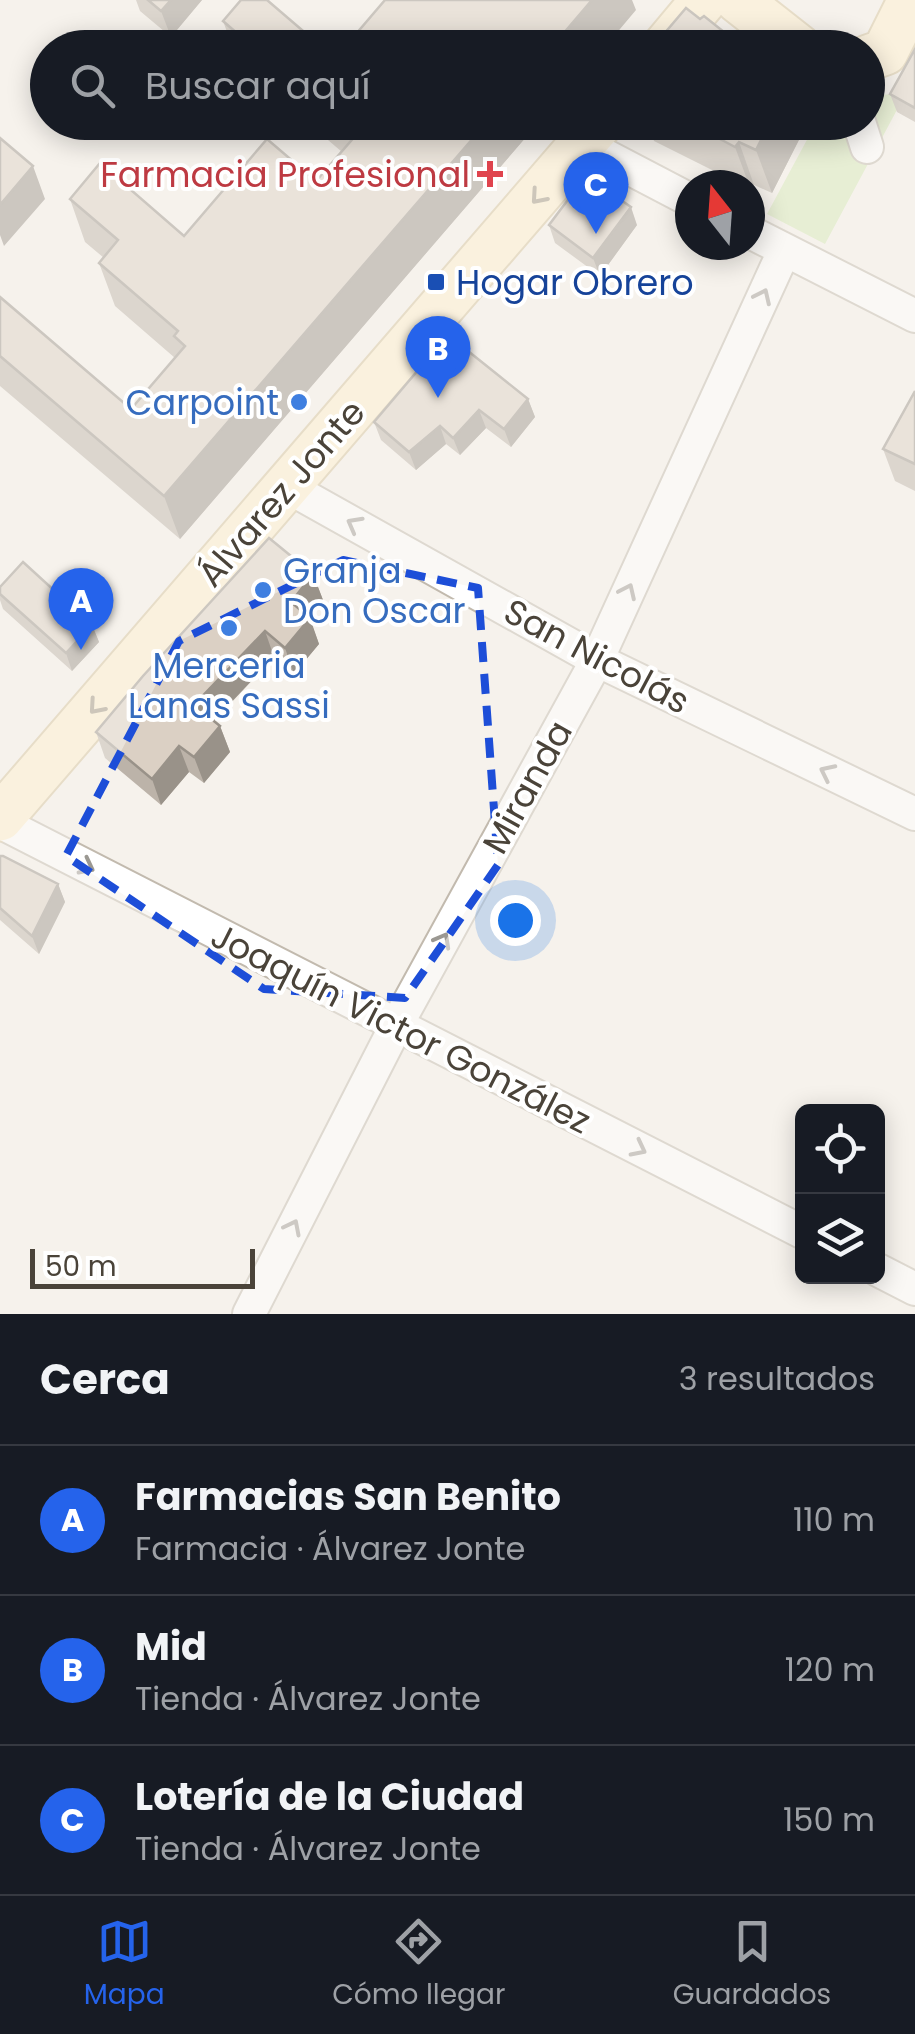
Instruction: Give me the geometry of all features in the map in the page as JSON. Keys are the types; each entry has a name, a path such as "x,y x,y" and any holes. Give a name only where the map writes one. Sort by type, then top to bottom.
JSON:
{"street":[{"path":"679,30 704,0"},
{"path":"738,0 776,30"},
{"path":"885,43 911,0"},
{"name":"Álvarez Jonte","path":"0,820 586,140"},
{"path":"602,140 675,190"},
{"path":"765,240 915,316"},
{"name":"Miranda","path":"249,1314 396,1026 596,660 784,251"},
{"name":"San Nicolás","path":"286,486 596,660 915,814"},
{"name":"Joaquín Victor González","path":"0,820 795,1228"},
{"path":"885,1274 915,1289"}],"highlighted area":[{"path":"343,560 478,588 498,865 405,998 264,989 66,856 179,641"}],"green space":[{"path":"906,93 885,132 885,95"},
{"path":"807,140 881,140 825,244 767,214"}],"building":[{"path":"148,0 171,0 161,11"},
{"path":"241,0 267,0 302,30 233,30 223,21"},
{"path":"385,0 592,0 566,30 359,30"},
{"path":"686,8 722,30 667,30"},
{"path":"915,49 915,108 890,94"},
{"path":"0,138 33,166 0,205"},
{"path":"266,140 316,181 352,140 471,140 164,496 0,356 0,297 131,409 185,346 174,336 178,331 99,263 118,240 70,199 100,163 184,236"},
{"path":"722,140 761,140 756,150 739,142 735,147"},
{"path":"595,182 631,207 593,258 549,225 579,185"},
{"path":"448,335 528,399 504,429 479,410 453,438 440,426 409,452 374,422"},
{"path":"915,391 915,464 883,449"},
{"path":"269,538 313,574 291,602 310,618 285,648 265,631 194,705 220,726 194,757 179,746 152,779 96,732"},
{"path":"23,562 92,625 66,653 0,594 0,587"},
{"path":"0,856 58,884 32,936 0,908"}],"place":[{"name":"Farmacia Profesional","path":"490,174"},
{"name":"Lotería de la Ciudad","path":"596,234"},
{"name":"Hogar Obrero","path":"436,282"},
{"name":"Mid","path":"438,398"},
{"name":"Carpoint","path":"299,402"},
{"name":"Granja Don Oscar","path":"263,590"},
{"name":"Merceria Lanas Sassi","path":"229,628"},
{"name":"Farmacias San Benito","path":"81,650"}]}
